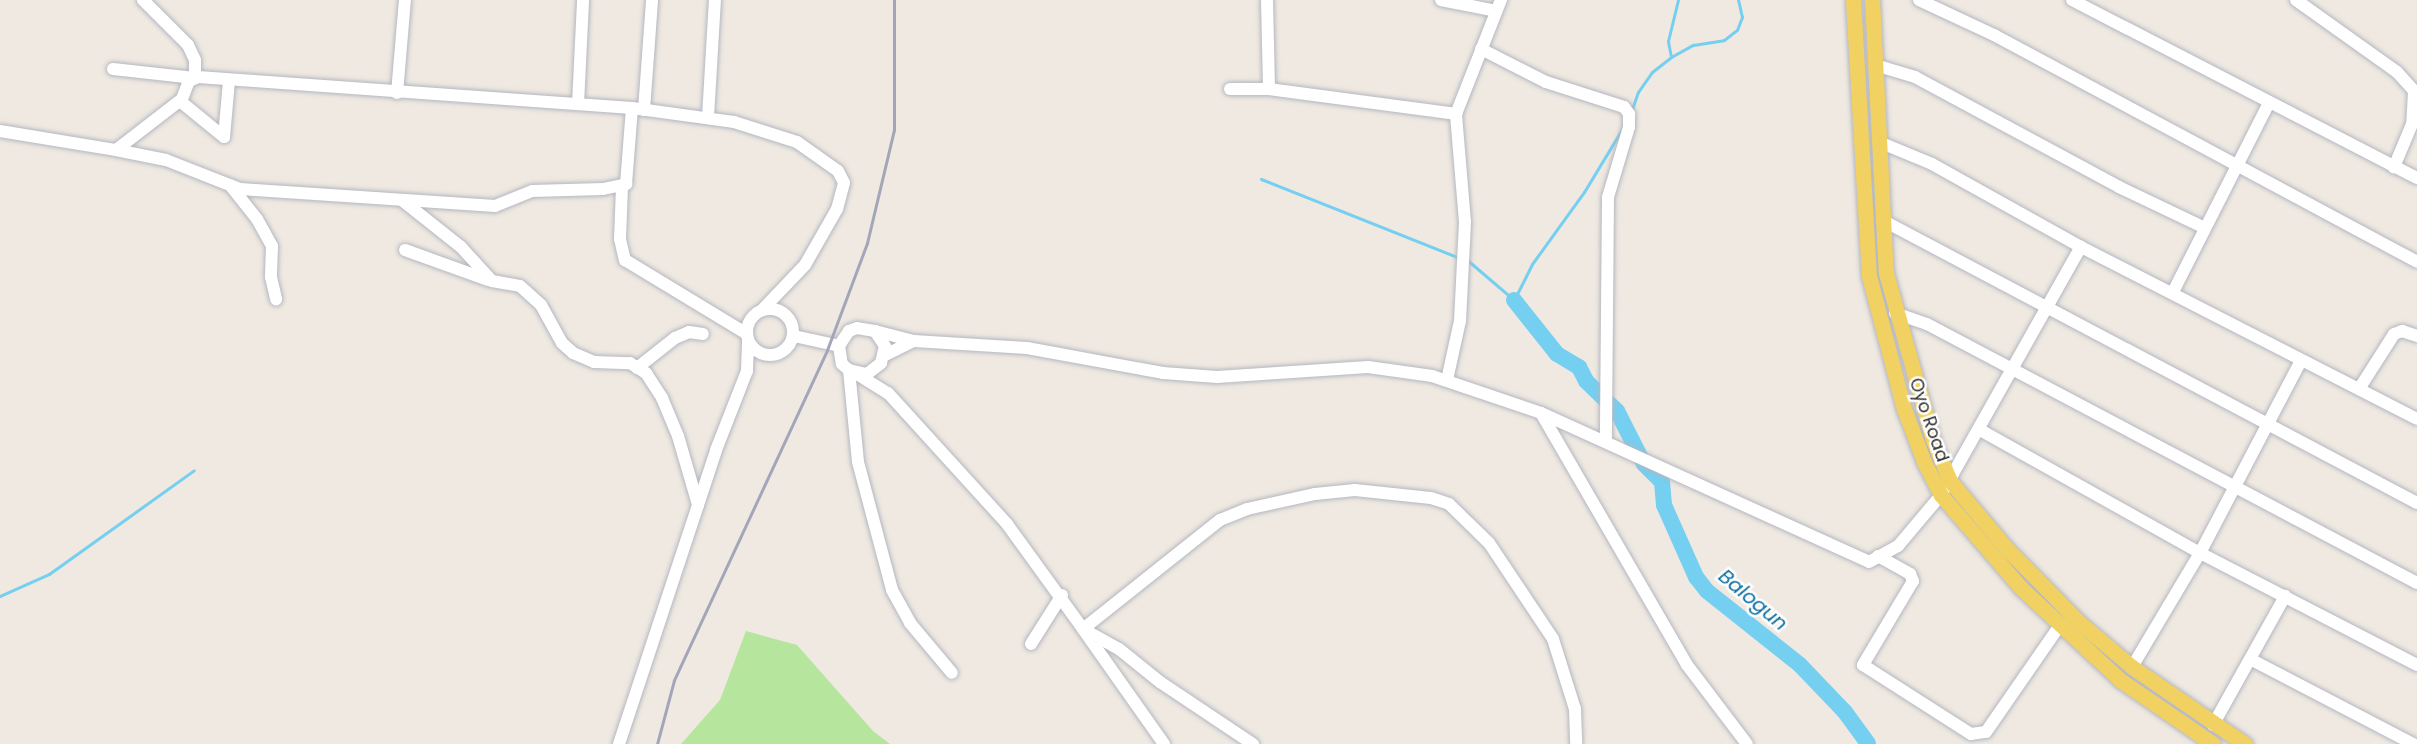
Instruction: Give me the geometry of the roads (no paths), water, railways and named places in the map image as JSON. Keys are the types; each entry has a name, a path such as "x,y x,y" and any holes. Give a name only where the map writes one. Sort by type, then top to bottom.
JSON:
{"main road":[{"name":"Oyo Road","path":"1853,0 1869,276 1904,409 1941,495 1997,563 2120,680 2213,744"},
{"name":"Oyo Road","path":"1872,0 1886,273 1895,313 1933,440 1950,481 2008,550 2080,623 2132,667 2213,725 2245,744"}],"street":[{"path":"143,0 188,45 195,60 195,78"},
{"path":"397,93 405,0"},
{"path":"578,104 583,0"},
{"path":"652,0 630,169 622,187 620,239 625,260 748,337 755,350 766,355"},
{"path":"708,117 715,0"},
{"path":"1267,0 1269,89"},
{"path":"1441,0 1499,6 1456,114 1465,222 1461,264 1460,321 1447,381"},
{"path":"1919,0 1994,34 2417,262"},
{"path":"2072,0 2268,105 2417,178"},
{"path":"2296,0 2397,72 2414,91 2412,124 2394,167"},
{"path":"1481,49 1546,82 1624,107 1629,119 1608,197 1606,442"},
{"path":"1875,65 1915,77 2119,187 2205,228"},
{"path":"113,69 229,81 578,104 708,117 797,142 842,176 843,195 805,265 786,288 752,317 748,337 747,370 698,504 619,744"},
{"path":"116,150 180,101 189,81 195,78"},
{"path":"180,101 224,137 229,81"},
{"path":"1230,89 1269,89 1456,114"},
{"path":"2173,292 2268,105"},
{"path":"0,131 166,160 230,185 403,201 495,206 549,188 622,187"},
{"path":"1880,142 1932,164 2081,247 2173,292 2301,361 2417,418"},
{"path":"230,185 257,219 272,246 271,277 276,299"},
{"path":"403,201 461,247 492,281"},
{"path":"1882,220 2417,503"},
{"path":"1164,744 1083,629 1062,595 1007,524 888,393 842,364 839,346 849,331 857,328 914,341 1027,348 1163,373 1217,377 1368,367 1447,381 1541,413 1869,562 1898,546 1917,528 1941,495 1980,430 2045,307 2081,247"},
{"path":"405,250 492,281 520,286 541,305 562,343 573,353 594,362 630,363 646,373 662,398 698,504"},
{"path":"786,288 786,314"},
{"path":"747,370 766,355 784,351 794,336 793,324 786,314 774,309 762,310"},
{"path":"1895,313 1927,324 2012,372 2417,583"},
{"path":"875,331 885,346 883,359 888,393"},
{"path":"2359,389 2394,334 2402,331 2417,336"},
{"path":"637,368 675,338 689,332 704,334"},
{"path":"794,336 839,346"},
{"path":"853,372 875,370 883,359 914,341"},
{"path":"2132,667 2200,553 2301,361"},
{"path":"853,372 858,462 886,572 910,623 952,672"},
{"path":"1541,413 1687,664 1747,744"},
{"path":"1980,430 2200,553 2417,665"},
{"path":"1083,629 1204,531 1247,509 1315,494 1355,490 1437,499 1463,515 1489,543 1548,629 1573,700 1576,744"},
{"path":"1878,556 1910,574 1913,581 1863,665 1971,734 1986,732 2060,625"},
{"path":"1031,644 1062,595"},
{"path":"2213,725 2285,596"},
{"path":"1083,629 1119,649 1160,682 1253,744"},
{"path":"2250,659 2413,744"}],"waterway":[{"path":"1671,57 1668,41 1678,0"},
{"path":"1631,112 1638,92 1652,72 1671,57 1693,45 1724,40 1737,30 1742,17 1738,0"},
{"path":"1466,259 1514,300 1532,264 1584,192 1624,126"},
{"path":"1261,179 1460,258"},
{"name":"Balogun","path":"1514,300 1557,354 1579,367 1586,381 1617,411 1644,464 1662,482 1664,505 1696,577 1707,591 1800,665 1845,712 1868,744"},
{"path":"0,596 49,574 194,470"}],"railway":[{"path":"657,744 674,680 827,350 867,243 894,130 894,0"}]}
